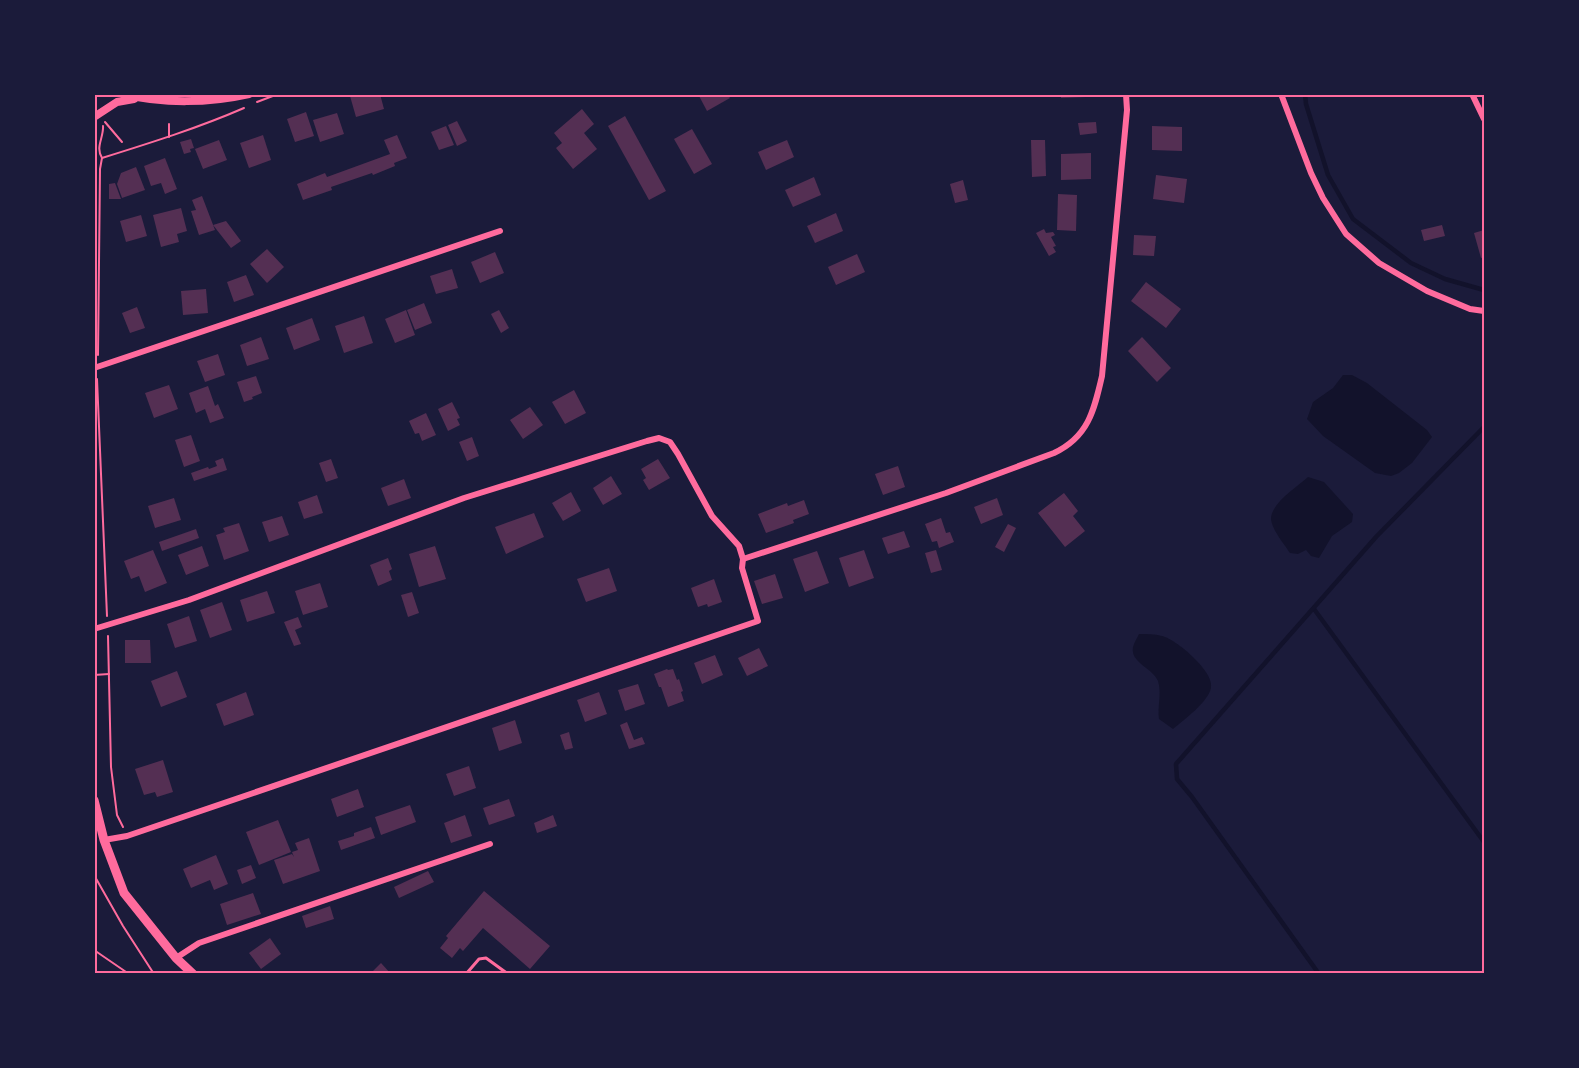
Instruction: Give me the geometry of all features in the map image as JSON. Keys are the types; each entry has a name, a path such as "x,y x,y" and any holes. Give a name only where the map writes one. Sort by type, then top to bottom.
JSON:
{"main road":[{"path":"94,800 104,840 124,892 176,958 193,974"}],"street":[{"path":"123,94 172,101 229,99 249,94"},
{"path":"743,559 946,493 1054,453 1078,437 1094,411 1102,376 1127,110 1126,94"},
{"path":"1281,94 1311,173 1323,198 1346,234 1379,263 1427,291 1470,309 1485,311"},
{"path":"1472,94 1485,119"},
{"path":"94,117 117,102 140,98"},
{"path":"95,368 500,231"},
{"path":"94,629 189,600 464,498 659,438 670,442 712,516 739,546 743,559 742,568 758,621 127,836 104,840 94,834"},
{"path":"176,958 199,943 490,844"}],"lane":[{"path":"466,974 479,960 486,958 508,974"}],"path":[{"path":"102,158 169,137 278,94"},
{"path":"122,142 103,120 104,131 99,150 102,158 98,354 95,368 108,626 111,767 117,815 127,836"},
{"path":"169,124 169,137"},
{"path":"94,675 109,674"},
{"path":"94,875 154,974"},
{"path":"94,950 129,974"}],"shaded area":[{"path":"1343,375 1352,375 1367,383 1427,430 1432,437 1412,463 1399,473 1391,476 1375,473 1323,436 1307,419 1313,402 1333,388"},
{"path":"1308,477 1324,482 1353,514 1352,522 1332,536 1319,558 1311,556 1306,550 1298,554 1290,553 1276,532 1271,519 1280,501"},
{"path":"1139,634 1162,636 1176,643 1201,665 1211,681 1211,688 1205,699 1173,729 1159,719 1158,681 1133,653 1133,645"}],"building":[{"path":"380,94 384,109 356,117 350,96"},
{"path":"698,94 727,94 730,98 707,111"},
{"path":"1061,94 1086,94 1086,97 1061,98"},
{"path":"582,109 594,124 584,133 597,149 573,169 556,148 562,143 554,133"},
{"path":"306,112 314,136 295,142 287,119"},
{"path":"337,113 344,134 320,142 313,120"},
{"path":"625,116 666,191 649,200 608,126"},
{"path":"457,121 467,141 457,146 448,125"},
{"path":"1096,122 1097,133 1080,135 1078,123"},
{"path":"446,126 454,145 439,150 431,132"},
{"path":"1152,126 1182,127 1182,151 1152,150"},
{"path":"692,129 712,164 694,174 674,139"},
{"path":"263,135 271,160 249,168 240,143"},
{"path":"397,135 407,158 373,175 372,173 331,187 332,190 303,200 297,184 325,173 327,177 390,154 384,140"},
{"path":"191,139 194,148 190,149 191,152 184,154 180,142"},
{"path":"219,140 227,160 203,169 195,149"},
{"path":"787,140 794,157 766,170 758,152"},
{"path":"1031,140 1045,140 1046,176 1032,177"},
{"path":"1091,153 1091,179 1061,180 1061,154"},
{"path":"165,158 177,189 165,194 161,183 151,186 144,166"},
{"path":"136,167 145,190 122,198 117,184 121,173"},
{"path":"1156,175 1187,179 1184,203 1153,199"},
{"path":"814,177 821,195 793,207 785,190"},
{"path":"963,180 968,200 955,203 950,184"},
{"path":"115,183 121,199 109,199 109,184"},
{"path":"1058,194 1077,195 1076,231 1057,230"},
{"path":"202,196 215,230 199,235 191,211 196,210 192,200"},
{"path":"181,208 187,231 177,234 179,242 161,247 153,215"},
{"path":"836,213 843,231 815,243 807,226"},
{"path":"141,215 147,236 126,242 120,221"},
{"path":"226,221 241,241 231,248 213,225"},
{"path":"1442,225 1445,236 1424,241 1421,230"},
{"path":"1044,229 1046,233 1053,232 1055,235 1051,237 1056,246 1053,247 1056,252 1049,256 1036,233"},
{"path":"1484,230 1484,257 1481,258 1474,233"},
{"path":"1134,235 1156,236 1154,256 1133,255"},
{"path":"267,249 284,267 267,283 250,264"},
{"path":"495,252 504,273 480,283 471,262"},
{"path":"857,254 865,272 836,285 828,267"},
{"path":"452,269 458,288 436,294 430,276"},
{"path":"246,275 254,295 234,302 227,282"},
{"path":"1146,282 1181,309 1166,328 1131,301"},
{"path":"206,289 208,313 183,315 181,291"},
{"path":"424,303 432,323 415,330 407,310"},
{"path":"137,307 145,328 130,333 122,313"},
{"path":"406,310 415,335 395,343 385,319"},
{"path":"499,310 509,328 501,333 491,314"},
{"path":"364,316 373,343 344,353 335,326"},
{"path":"312,318 320,340 294,350 286,328"},
{"path":"261,337 269,359 247,366 240,345"},
{"path":"1142,337 1171,368 1157,382 1128,351"},
{"path":"218,354 225,375 205,382 197,361"},
{"path":"256,376 262,393 244,402 237,382"},
{"path":"169,385 178,409 154,418 145,393"},
{"path":"208,386 215,406 218,404 224,418 210,423 205,409 196,413 189,393"},
{"path":"574,390 586,413 565,424 552,402"},
{"path":"452,402 460,418 457,419 460,425 448,431 438,409"},
{"path":"530,407 543,425 523,439 510,420"},
{"path":"426,413 436,435 422,441 419,433 415,434 409,421"},
{"path":"191,435 200,461 184,467 175,440"},
{"path":"472,437 479,456 467,461 459,442"},
{"path":"223,458 227,470 194,481 191,473 217,466 215,461"},
{"path":"331,459 338,478 326,482 319,463"},
{"path":"658,459 670,478 649,490 643,480 646,478 641,469"},
{"path":"898,466 905,487 883,495 875,474"},
{"path":"611,476 622,494 603,505 593,488"},
{"path":"404,479 411,498 388,506 381,488"},
{"path":"571,492 581,511 563,521 552,503"},
{"path":"1064,493 1078,511 1073,516 1085,531 1065,547 1038,513"},
{"path":"317,495 323,513 304,519 298,502"},
{"path":"174,498 181,520 155,528 148,506"},
{"path":"997,498 1003,515 981,524 974,507"},
{"path":"804,500 809,514 793,520 794,523 766,533 758,514 787,503 788,506"},
{"path":"534,513 544,537 506,554 495,527"},
{"path":"282,516 289,535 269,542 262,522"},
{"path":"941,518 946,533 950,532 954,542 939,548 937,541 932,542 925,524"},
{"path":"239,523 249,551 224,560 216,535 225,532 223,528"},
{"path":"1008,524 1016,528 1004,552 995,547"},
{"path":"196,529 199,538 162,551 159,542"},
{"path":"904,531 910,547 888,554 882,538"},
{"path":"202,546 209,566 186,575 178,555"},
{"path":"435,546 446,579 419,587 409,554"},
{"path":"153,550 167,583 145,592 139,576 131,579 124,561"},
{"path":"864,550 874,578 849,587 839,558"},
{"path":"936,550 942,570 931,573 925,553"},
{"path":"817,551 829,583 805,592 793,559"},
{"path":"388,558 392,569 389,571 392,580 378,586 370,565"},
{"path":"609,568 617,591 586,602 577,579"},
{"path":"775,574 783,598 762,604 754,581"},
{"path":"714,579 722,602 708,607 707,604 698,607 691,588"},
{"path":"320,583 328,607 303,615 295,591"},
{"path":"267,591 275,613 247,622 240,600"},
{"path":"412,592 419,613 408,617 401,595"},
{"path":"222,602 232,630 210,638 200,610"},
{"path":"189,616 197,641 175,648 167,624"},
{"path":"298,617 302,627 295,630 301,644 294,646 284,622"},
{"path":"125,640 150,640 151,663 125,663"},
{"path":"759,648 768,666 747,676 738,658"},
{"path":"715,655 723,675 702,684 694,663"},
{"path":"673,669 677,680 679,679 684,701 668,707 654,674"},
{"path":"177,671 187,697 161,707 151,681"},
{"path":"638,684 645,704 625,711 618,690"},
{"path":"246,692 254,715 224,726 216,704"},
{"path":"599,692 607,714 585,722 577,700"},
{"path":"515,720 522,743 499,751 492,728"},
{"path":"627,722 634,740 642,737 645,744 629,749 620,725"},
{"path":"569,732 573,748 565,750 560,735"},
{"path":"163,760 173,792 157,797 155,792 144,795 135,769"},
{"path":"469,766 476,788 454,796 446,774"},
{"path":"358,789 364,807 337,817 331,799"},
{"path":"509,799 515,816 489,825 483,808"},
{"path":"410,805 416,822 381,835 375,817"},
{"path":"465,815 472,836 451,843 444,823"},
{"path":"553,815 557,826 537,833 534,823"},
{"path":"278,820 291,852 259,865 246,832"},
{"path":"371,827 375,838 341,850 338,841"},
{"path":"309,838 320,871 283,884 274,860 292,854 294,857 292,852 298,850 295,843"},
{"path":"216,855 228,884 214,890 210,880 191,888 183,869"},
{"path":"251,865 256,878 242,884 237,870"},
{"path":"428,871 434,882 399,898 394,887"},
{"path":"484,891 550,946 530,969 483,928 463,951 460,948 452,958 440,948 448,938 446,936"},
{"path":"253,893 261,914 227,925 220,904"},
{"path":"330,906 334,919 306,928 302,916"},
{"path":"270,938 281,954 261,969 249,953"},
{"path":"381,963 391,974 370,974"}],"waterway":[{"path":"1305,94 1328,175 1353,219 1411,263 1445,279 1484,290"},
{"path":"1319,974 1177,779 1176,764 1376,537 1484,427"},
{"path":"1314,609 1484,842"}]}
